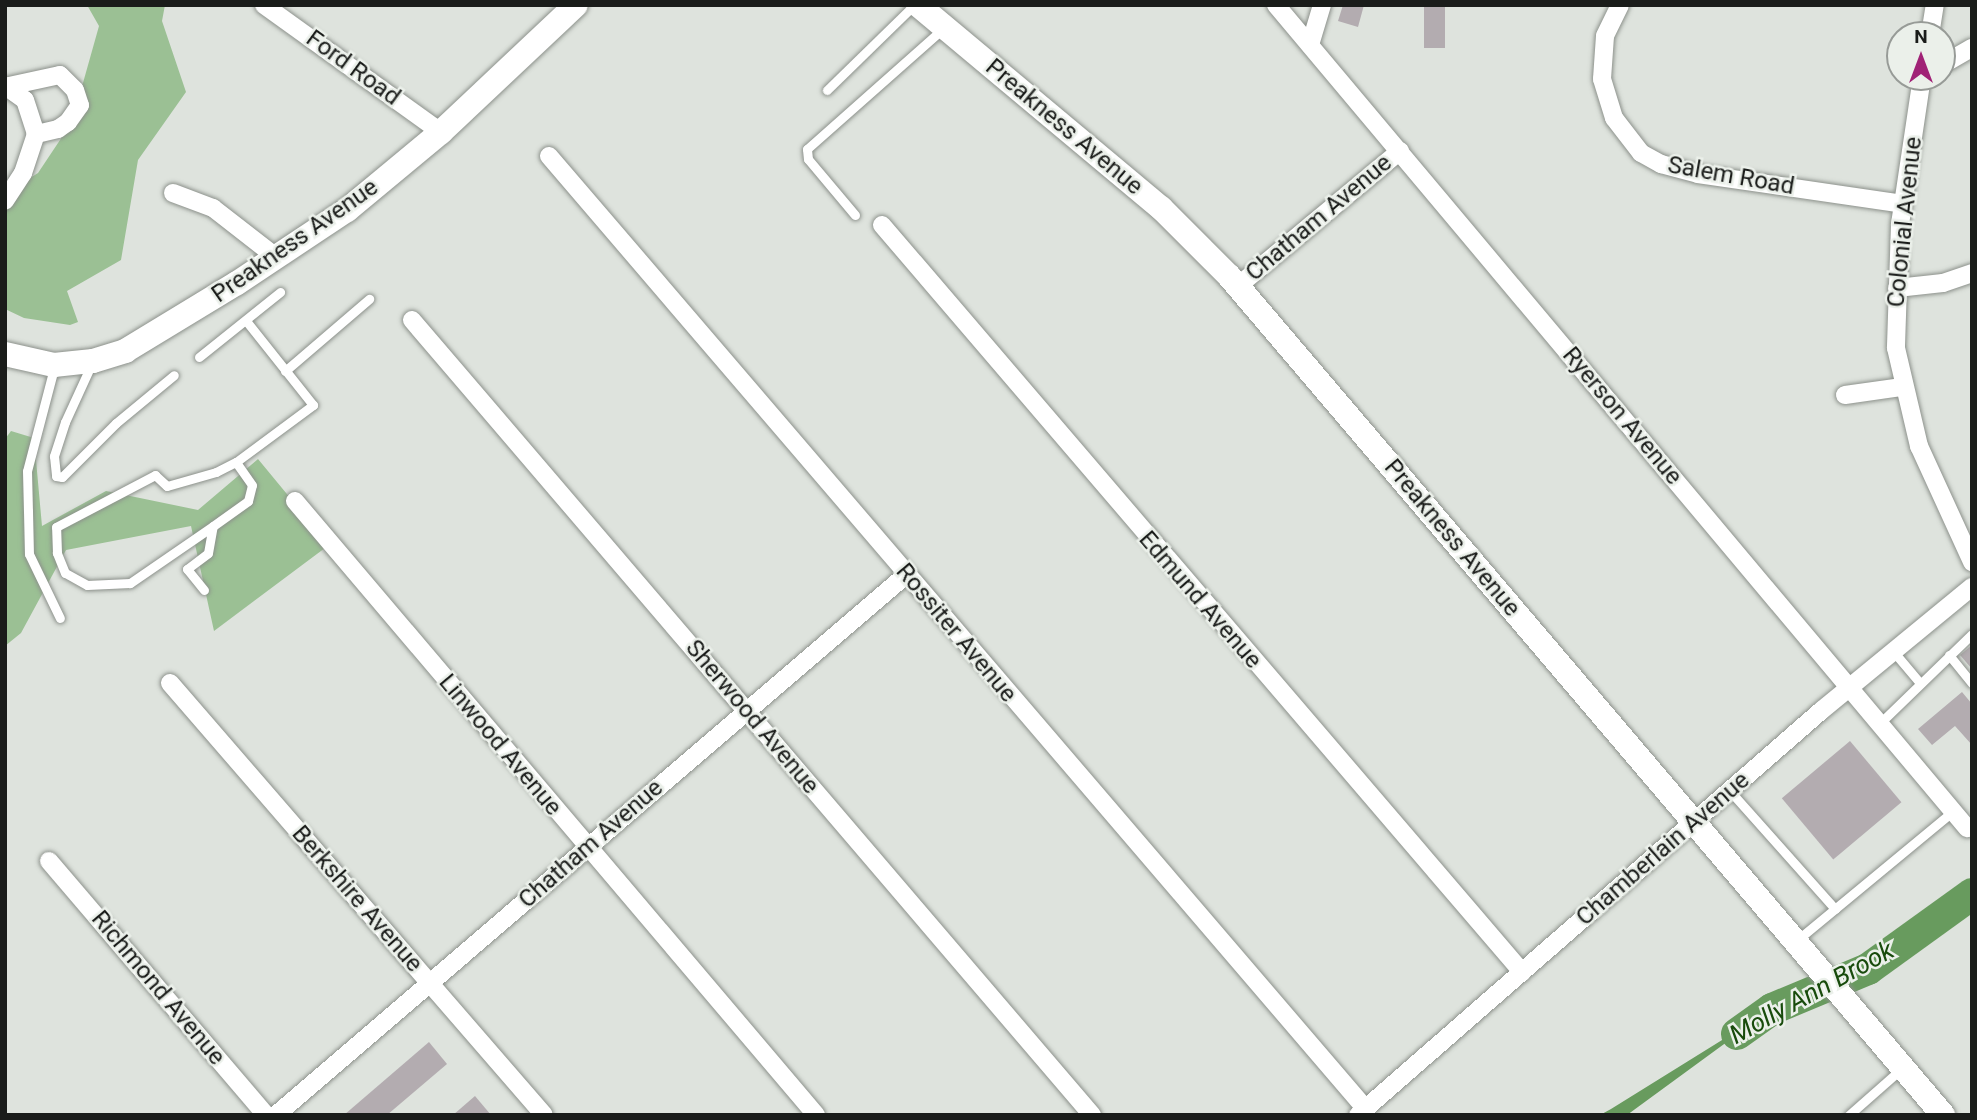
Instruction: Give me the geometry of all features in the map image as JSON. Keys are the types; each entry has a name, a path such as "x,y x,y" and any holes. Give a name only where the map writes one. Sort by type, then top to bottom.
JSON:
{"main road":[{"name":"Preakness Avenue","path":"5,354 54,365 93,362 125,351 347,210 441,132 576,5"},
{"name":"Preakness Avenue","path":"916,5 1161,208 1238,286 1694,822 1815,969 1943,1115"}],"street":[{"name":"Ford Road","path":"264,5 441,132"},
{"name":"Ryerson Avenue","path":"1276,5 1967,828"},
{"path":"1310,45 1322,5"},
{"name":"Salem Road","path":"1620,5 1605,36 1602,79 1614,118 1640,153 1661,164 1698,174 1903,204"},
{"path":"1956,57 1972,48"},
{"path":"7,86 60,75 75,90 80,105 68,122 58,130 36,134"},
{"path":"5,201 23,173 36,134 25,100 7,86"},
{"name":"Colonial Avenue","path":"1921,91 1903,204 1896,348 1902,387 1934,487 1972,562"},
{"name":"Chatham Avenue","path":"1238,286 1400,150"},
{"name":"Rossiter Avenue","path":"550,156 1362,1112"},
{"path":"173,193 213,208 276,257"},
{"name":"Edmund Avenue","path":"882,225 1522,972"},
{"path":"1897,288 1943,283 1972,273"},
{"name":"Sherwood Avenue","path":"412,320 1092,1115"},
{"path":"1845,395 1902,387"},
{"name":"Linwood Avenue","path":"295,501 586,848 816,1115"},
{"name":"Chatham Avenue","path":"276,1115 907,574"},
{"name":"Chamberlain Avenue","path":"1362,1112 1849,688 1972,587"},
{"name":"Berkshire Avenue","path":"170,683 544,1115"},
{"name":"Richmond Avenue","path":"49,861 266,1115"}],"lane":[{"path":"827,90 916,5"},
{"path":"855,215 808,159 807,149 945,27"},
{"path":"199,357 247,322 280,292"},
{"path":"285,372 369,299"},
{"path":"236,461 252,485 248,500 130,583 87,585 65,573 57,553 56,527 155,475 167,486 236,461 313,405 247,322"},
{"path":"93,362 65,422 54,456 57,476 62,477 116,423 174,375"},
{"path":"54,365 30,457 27,511 29,554 60,618"},
{"path":"204,590 187,569 208,553 213,526"},
{"path":"1880,724 1972,634"},
{"path":"1894,651 1920,683"},
{"path":"1949,655 1972,683"},
{"path":"1730,791 1835,909"},
{"path":"1795,942 1953,811"},
{"path":"1849,1115 1902,1068"}],"shaded area":[{"path":"87,5 165,5 162,21 186,92 138,160 121,260 67,291 78,322 70,325 24,318 5,309 5,194 38,173 72,122 99,26"},
{"path":"11,431 34,438 42,526 106,491 198,510 258,459 329,545 214,631 191,526 66,550 21,633 5,646 5,439"},
{"path":"1772,1009 1627,1115 1600,1115 1611,1109"}],"building":[{"path":"1343,5 1364,5 1358,27 1338,21"},
{"path":"1424,5 1445,5 1445,48 1424,48"},
{"path":"1972,645 1972,669 1960,655"},
{"path":"1962,692 1972,704 1972,745 1955,726 1932,745 1918,729"},
{"path":"1850,741 1901,802 1833,859 1782,798"},
{"path":"429,1042 447,1064 387,1115 344,1115"},
{"path":"475,1096 491,1115 453,1115"}],"waterway":[{"name":"Molly Ann Brook","path":"1737,1034 1772,1009 1868,969 1972,894"}]}
